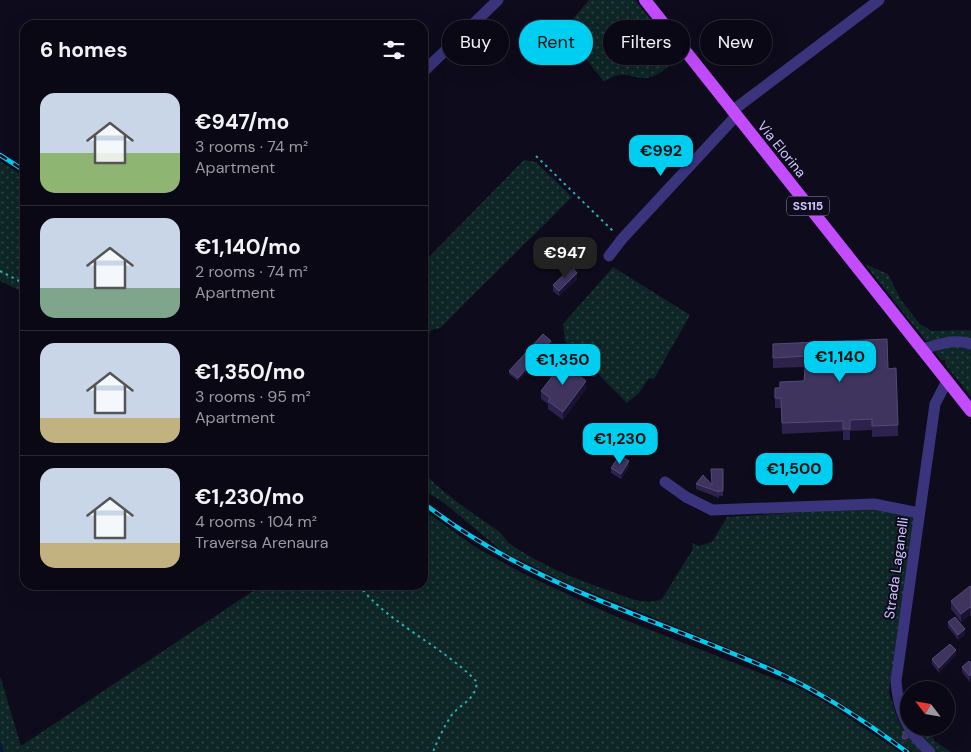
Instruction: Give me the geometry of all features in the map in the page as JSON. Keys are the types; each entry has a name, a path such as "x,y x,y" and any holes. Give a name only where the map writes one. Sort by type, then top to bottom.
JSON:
{"main road":[{"name":"Via Elorina","path":"645,0 971,411"}],"street":[{"path":"428,67 498,0"},
{"path":"609,256 622,238 732,111 758,86 871,0"},
{"path":"732,111 879,0"},
{"path":"922,349 952,341 963,341 971,344"},
{"name":"Strada Laganelli","path":"930,752 919,743 905,722 899,705 896,681 935,404 947,381"},
{"path":"665,482 712,510 874,504 919,513"}],"path":[{"path":"536,156 622,238"},
{"path":"0,271 20,281"},
{"path":"364,590 376,604 464,668 477,682 476,692 468,702 453,714 441,732 433,752"}],"green space":[{"path":"589,0 635,0 651,20 603,20 603,65 670,65 657,75 647,78 619,75 604,82 591,65 593,65 593,20 572,20"},
{"path":"524,160 536,162 572,197 440,328 432,330 428,335 428,258"},
{"path":"0,161 20,174 20,291 0,281"},
{"path":"865,264 888,274 901,300 920,324 932,331 969,330 971,331 971,339 959,337 926,341"},
{"path":"613,267 690,315 654,379 649,378 639,393 627,403 565,341 563,324"},
{"path":"945,346 971,347 971,397 945,364 945,360 941,360 935,352"},
{"path":"428,476 522,552 571,576 629,598 649,602 662,599 693,549 692,543 699,546 712,542 727,517 870,508 914,517 889,692 900,723 902,741 906,742 908,736 923,752 913,752 838,701 773,666 565,582 502,551 443,502 428,493"},
{"path":"428,513 475,547 522,573 610,614 801,689 831,706 900,752 0,752 0,676 21,746 255,590 428,590"},
{"path":"922,736 932,736 935,741 951,752 937,752"}],"building":[{"path":"572,267 577,273 559,291 553,285"},
{"path":"543,334 551,341 518,378 509,371"},
{"path":"887,339 888,369 896,368 898,425 872,426 872,419 850,420 850,429 843,429 843,421 782,423 781,398 775,398 775,388 780,388 780,382 804,381 806,356 773,358 773,344"},
{"path":"557,359 586,381 563,412 548,401 550,398 541,391 555,373 550,369"},
{"path":"620,455 629,461 621,474 611,468"},
{"path":"711,469 723,469 723,491 719,492 696,484 703,475 712,485"},
{"path":"970,586 971,608 961,614 951,601"},
{"path":"955,617 965,629 958,635 948,622"},
{"path":"950,644 956,650 939,668 932,659"},
{"path":"969,661 971,663 970,676 962,667"}],"waterway":[{"path":"0,743 2,752"}],"railway":[{"path":"0,155 20,168"},
{"path":"428,506 465,532 509,558 553,580 738,655 801,684 848,711 907,752"}]}
